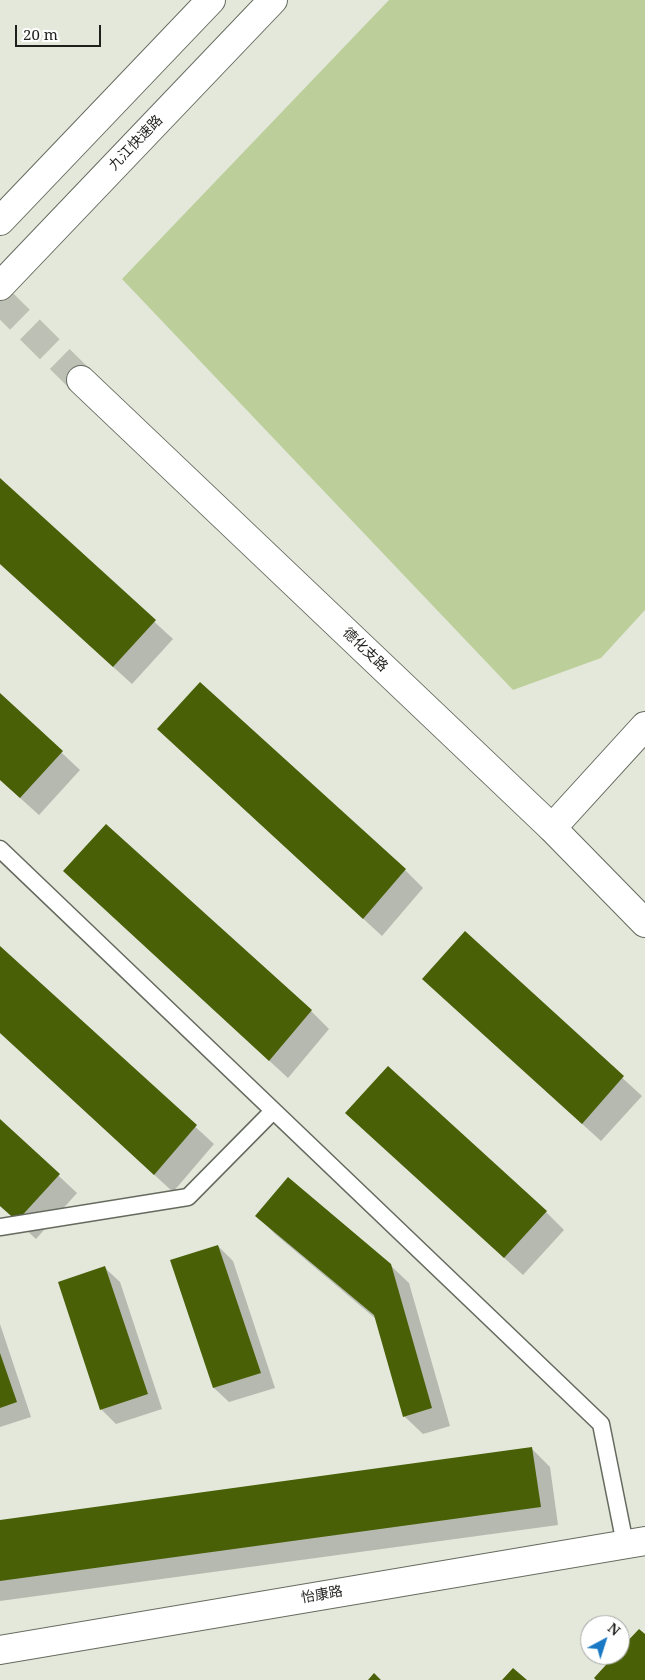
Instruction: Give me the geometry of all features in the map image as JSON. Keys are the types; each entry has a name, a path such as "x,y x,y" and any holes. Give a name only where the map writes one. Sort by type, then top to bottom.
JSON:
{"main road":[{"path":"0,221 211,0"},
{"name":"九江快速路","path":"0,286 273,0"},
{"name":"德化支路","path":"82,380 552,828 645,924"},
{"path":"552,828 645,726"},
{"name":"怡康路","path":"0,1650 635,1543"}],"lane":[{"path":"0,849 601,1424 635,1543"},
{"path":"0,1227 188,1196 273,1111"}],"green space":[{"path":"389,0 645,0 645,610 601,658 513,690 122,279"}],"building":[{"path":"0,478 156,620 113,667 0,564"},
{"path":"200,682 406,869 363,919 157,729"},
{"path":"0,693 63,751 20,798 0,780"},
{"path":"106,824 312,1010 269,1061 63,871"},
{"path":"465,931 624,1076 582,1124 422,979"},
{"path":"0,946 197,1125 154,1175 0,1033"},
{"path":"388,1066 547,1211 504,1258 345,1113"},
{"path":"0,1119 60,1174 17,1221 0,1206"},
{"path":"288,1177 391,1264 432,1408 403,1417 374,1315 255,1216"},
{"path":"218,1245 261,1373 213,1388 170,1260"},
{"path":"105,1266 148,1394 100,1410 58,1282"},
{"path":"0,1353 17,1402 0,1408"},
{"path":"532,1447 541,1507 0,1581 0,1520"},
{"path":"639,1629 645,1634 645,1680 596,1680 594,1678 606,1665 630,1665 630,1638"},
{"path":"513,1668 527,1680 502,1680"},
{"path":"374,1673 381,1680 368,1680"}],"tunnel":[{"path":"0,300 81,380"}]}
